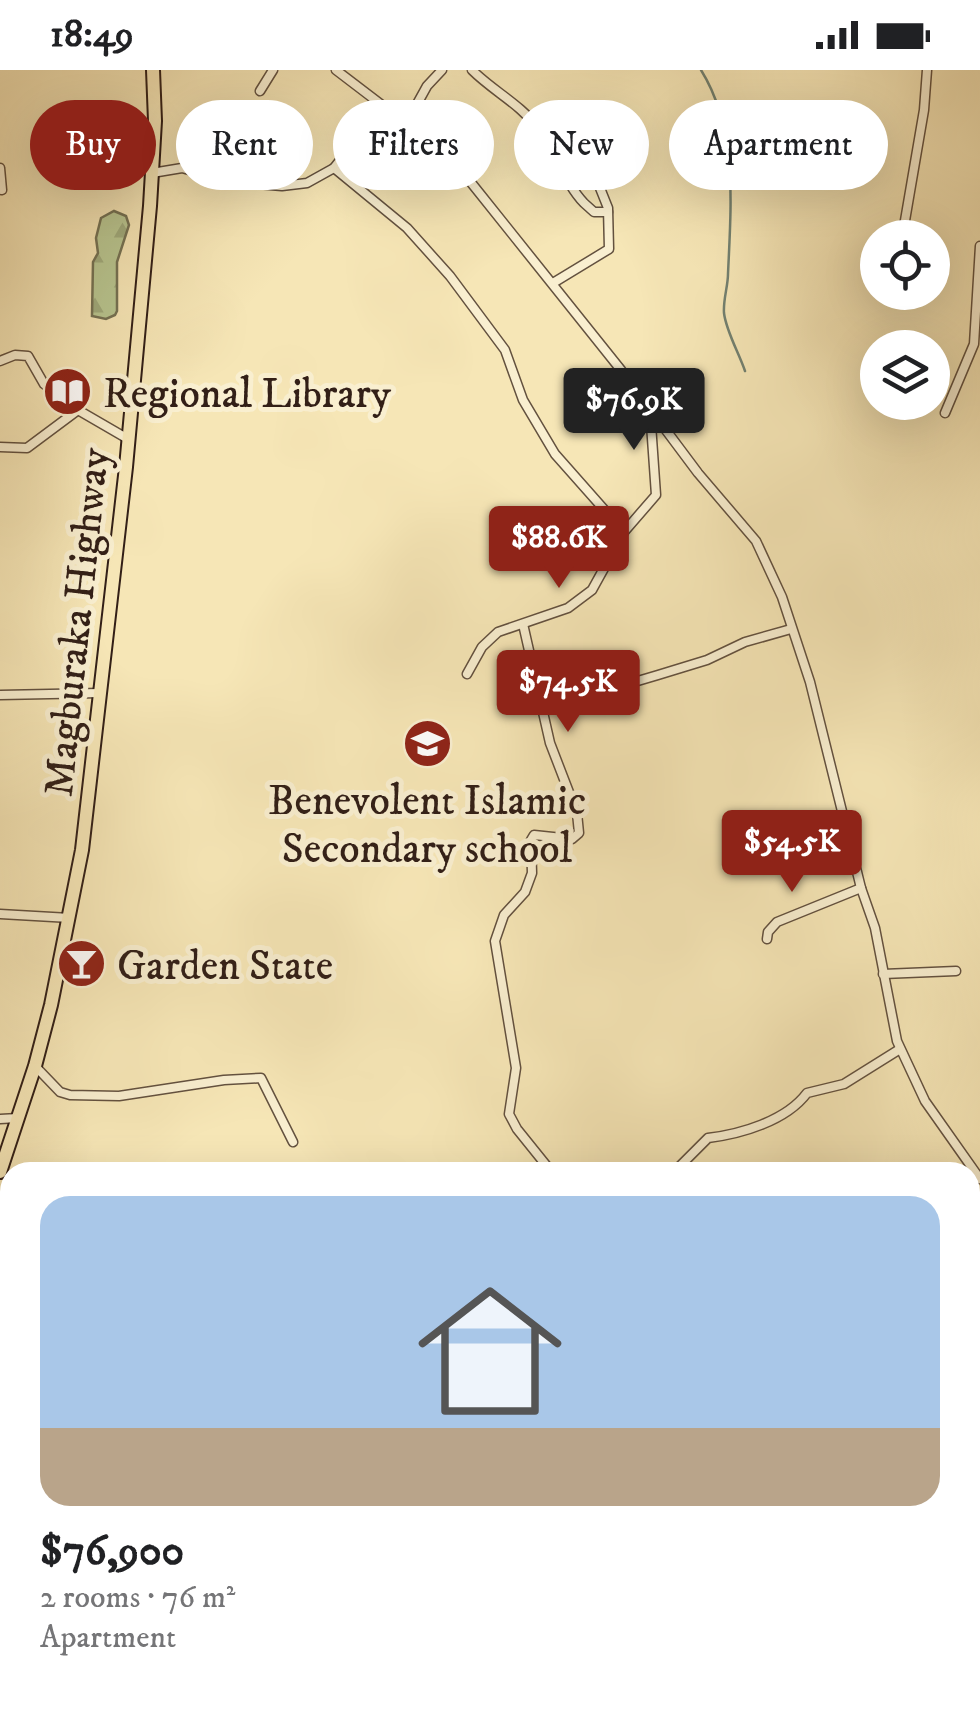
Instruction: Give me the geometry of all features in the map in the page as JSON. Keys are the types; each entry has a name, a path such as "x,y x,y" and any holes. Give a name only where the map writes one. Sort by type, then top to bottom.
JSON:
{"main road":[{"name":"Magburaka Highway","path":"153,70 153,100"},
{"name":"Magburaka Highway","path":"3,1162 35,1066 70,918 100,693 150,190"}],"street":[{"path":"260,91 274,70"},
{"path":"336,70 374,100"},
{"path":"419,100 442,70"},
{"path":"475,70 534,122 584,203 594,212 608,212"},
{"path":"904,220 924,110 927,70"},
{"path":"0,168 2,190"},
{"path":"156,172 182,168 232,182 293,185 333,169"},
{"path":"360,190 406,228 450,276 505,350 522,400 555,454 624,532"},
{"path":"476,190 766,558 810,682 861,888 875,928 900,1048 924,1101 967,1162"},
{"path":"552,284 609,249 608,212 601,190"},
{"path":"950,403 977,346 980,246"},
{"path":"0,361 15,355 28,356 44,384 78,410 128,439"},
{"path":"0,447 26,448 78,410"},
{"path":"468,674 488,640 498,632 568,608 592,590 624,532 656,495 650,410"},
{"path":"523,624 550,743 577,813 578,833 572,839 534,836 532,873 525,892 504,915 495,941 516,1068 510,1114 544,1162"},
{"path":"542,704 570,701 658,676 791,628"},
{"path":"0,695 100,693"},
{"path":"767,939 777,922 861,888"},
{"path":"0,914 70,918"},
{"path":"883,974 956,971"},
{"path":"684,1162 708,1138 729,1137 774,1118 807,1093 844,1084 900,1048"},
{"path":"35,1066 60,1092 70,1095 119,1096 261,1078 293,1142"},
{"path":"0,1119 18,1118"}],"green space":[{"path":"114,211 126,216 129,225 117,262 117,311 106,319 92,316 93,262 98,253 96,238 101,218"}],"waterway":[{"path":"701,70 713,93 727,143 730,222 724,313 745,371"}],"place":[{"name":"Regional Library","path":"68,392"},
{"name":"Benevolent Islamic Secondary school","path":"427,743"},
{"name":"Garden State","path":"82,964"}]}
